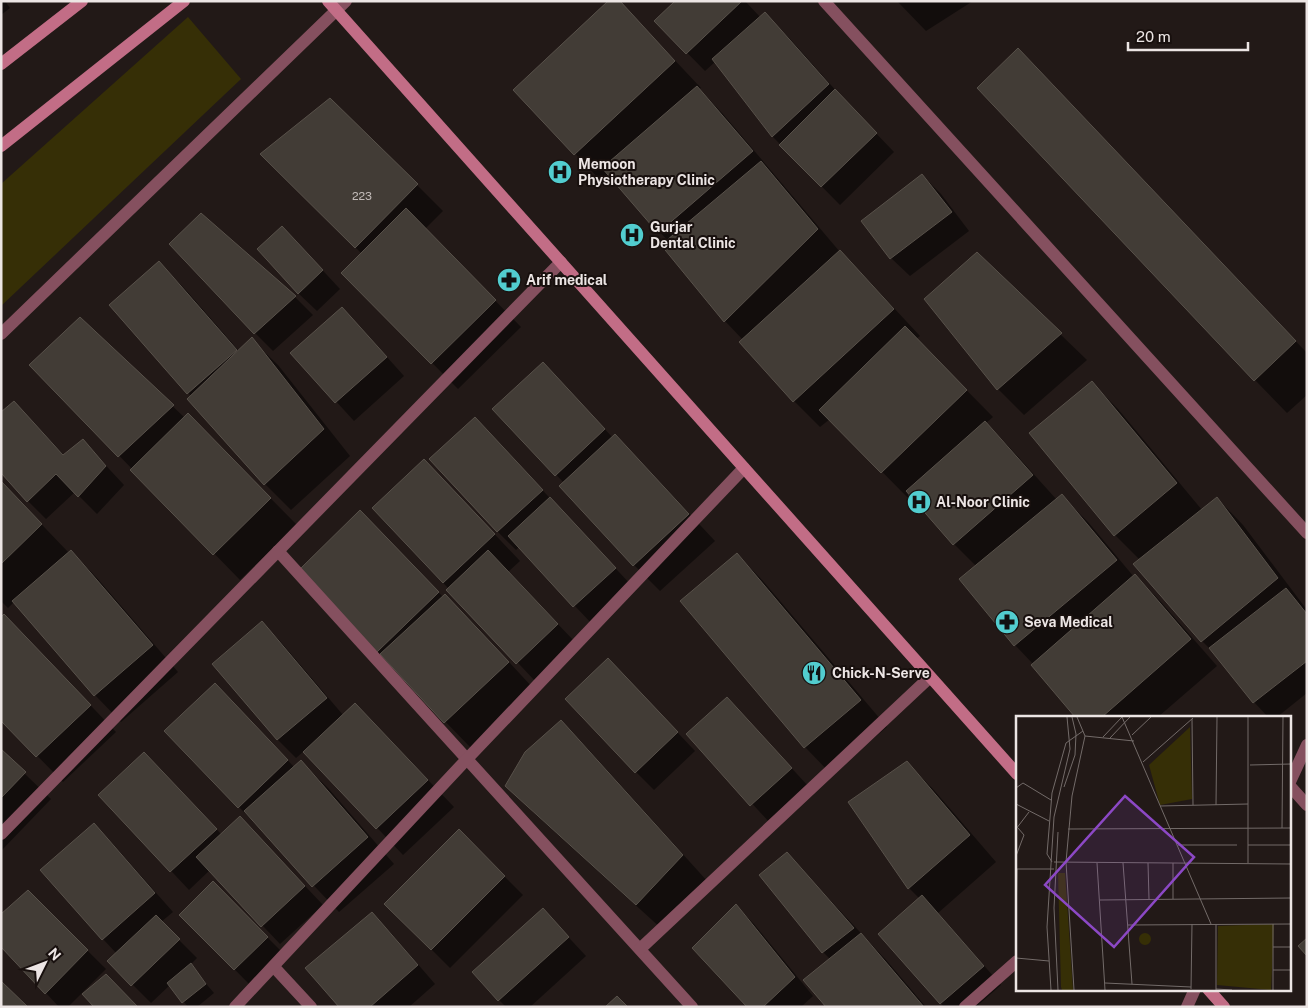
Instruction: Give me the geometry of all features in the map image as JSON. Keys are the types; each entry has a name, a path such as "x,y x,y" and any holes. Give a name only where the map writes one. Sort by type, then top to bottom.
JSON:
{"main road":[{"path":"1,64 82,1"},
{"path":"1,146 184,1"},
{"path":"332,6 1016,773"},
{"path":"1209,990 1224,1007"}],"street":[{"path":"1,334 332,6 346,1"},
{"path":"824,1 1307,533"},
{"path":"1,834 561,262"},
{"path":"235,1007 467,759 744,468"},
{"path":"278,551 692,1007"},
{"path":"640,949 930,677"},
{"path":"1290,783 1307,745"},
{"path":"1290,786 1307,804"},
{"path":"965,1007 1016,962"},
{"path":"274,966 311,1007"},
{"path":"1187,1007 1195,990"}],"shaded area":[{"path":"188,17 241,79 1,306 1,184"}],"building":[{"path":"608,1 620,1 675,61 574,155 513,90"},
{"path":"675,1 742,1 686,54 654,21"},
{"path":"765,12 829,84 772,137 712,59"},
{"path":"1018,48 1296,341 1254,381 977,88"},
{"path":"697,86 753,151 658,233 602,168"},
{"path":"835,89 877,133 821,187 779,145"},
{"path":"330,98 418,184 355,248 260,154"},
{"path":"761,161 818,229 724,322 661,245"},
{"path":"922,174 952,212 890,259 861,221"},
{"path":"406,208 496,300 431,364 341,273"},
{"path":"201,213 296,296 254,334 169,244"},
{"path":"282,226 323,270 298,294 257,249"},
{"path":"840,250 894,309 793,402 739,342"},
{"path":"977,252 1062,333 997,390 924,299"},
{"path":"159,261 237,350 187,394 109,305"},
{"path":"342,307 387,357 335,403 290,353"},
{"path":"80,317 174,405 118,457 29,365"},
{"path":"905,326 967,390 881,473 819,410"},
{"path":"252,337 324,429 264,485 187,399"},
{"path":"543,362 605,429 555,476 492,409"},
{"path":"1092,381 1177,483 1114,536 1029,433"},
{"path":"14,401 63,455 83,439 106,466 78,497 56,474 27,502 1,473 1,412"},
{"path":"188,413 271,498 213,555 130,470"},
{"path":"475,417 543,490 497,532 429,459"},
{"path":"985,421 1033,475 953,545 906,491"},
{"path":"615,434 689,514 633,566 559,486"},
{"path":"424,459 495,534 443,583 372,508"},
{"path":"1,481 42,524 1,564"},
{"path":"1062,494 1117,560 1014,646 959,579"},
{"path":"550,497 616,568 573,607 508,536"},
{"path":"1217,497 1278,578 1201,642 1133,564"},
{"path":"360,510 439,592 377,652 298,571"},
{"path":"71,550 153,645 94,696 12,601"},
{"path":"488,550 558,624 516,664 446,590"},
{"path":"737,553 861,700 804,748 680,601"},
{"path":"1135,574 1191,639 1103,716 1074,716 1031,665"},
{"path":"1286,588 1307,614 1307,661 1253,703 1209,648"},
{"path":"445,594 509,662 444,723 380,654"},
{"path":"4,614 91,705 36,757 1,721 1,617"},
{"path":"262,621 327,698 277,740 212,664"},
{"path":"608,658 678,732 635,773 565,699"},
{"path":"215,683 288,760 238,808 164,731"},
{"path":"727,697 792,768 750,806 686,734"},
{"path":"355,703 428,780 376,829 303,752"},
{"path":"561,720 683,855 636,905 505,786 525,752"},
{"path":"1,749 26,772 1,798"},
{"path":"144,752 217,829 170,872 98,795"},
{"path":"301,760 368,837 312,887 244,811"},
{"path":"907,761 970,835 908,889 848,802"},
{"path":"240,816 305,886 261,927 196,857"},
{"path":"94,823 155,893 102,940 40,870"},
{"path":"459,829 505,876 431,950 384,904"},
{"path":"787,852 854,928 822,953 759,875"},
{"path":"213,881 268,937 234,970 179,915"},
{"path":"28,890 88,950 45,994 1,947 1,914"},
{"path":"922,895 984,966 940,1004 878,934"},
{"path":"736,904 795,977 763,1007 747,1007 692,948"},
{"path":"543,908 569,937 498,1001 472,972"},
{"path":"372,912 418,965 370,1007 339,1007 305,968"},
{"path":"156,915 180,939 131,986 107,961"},
{"path":"861,933 924,1007 826,1007 803,980"},
{"path":"1307,938 1307,956 1298,946"},
{"path":"191,963 206,984 182,1003 167,983"},
{"path":"106,974 138,1007 94,1007 82,994"},
{"path":"1,981 28,1007 1,1007"},
{"path":"617,996 628,1007 605,1007"}],"place":[{"name":"Memoon Physiotherapy Clinic","path":"560,172"},
{"name":"Gurjar Dental Clinic","path":"632,235"},
{"name":"Arif medical","path":"509,280"},
{"name":"Al-Noor Clinic","path":"919,502"},
{"name":"Seva Medical","path":"1007,622"},
{"name":"Chick-N-Serve","path":"814,673"}]}
